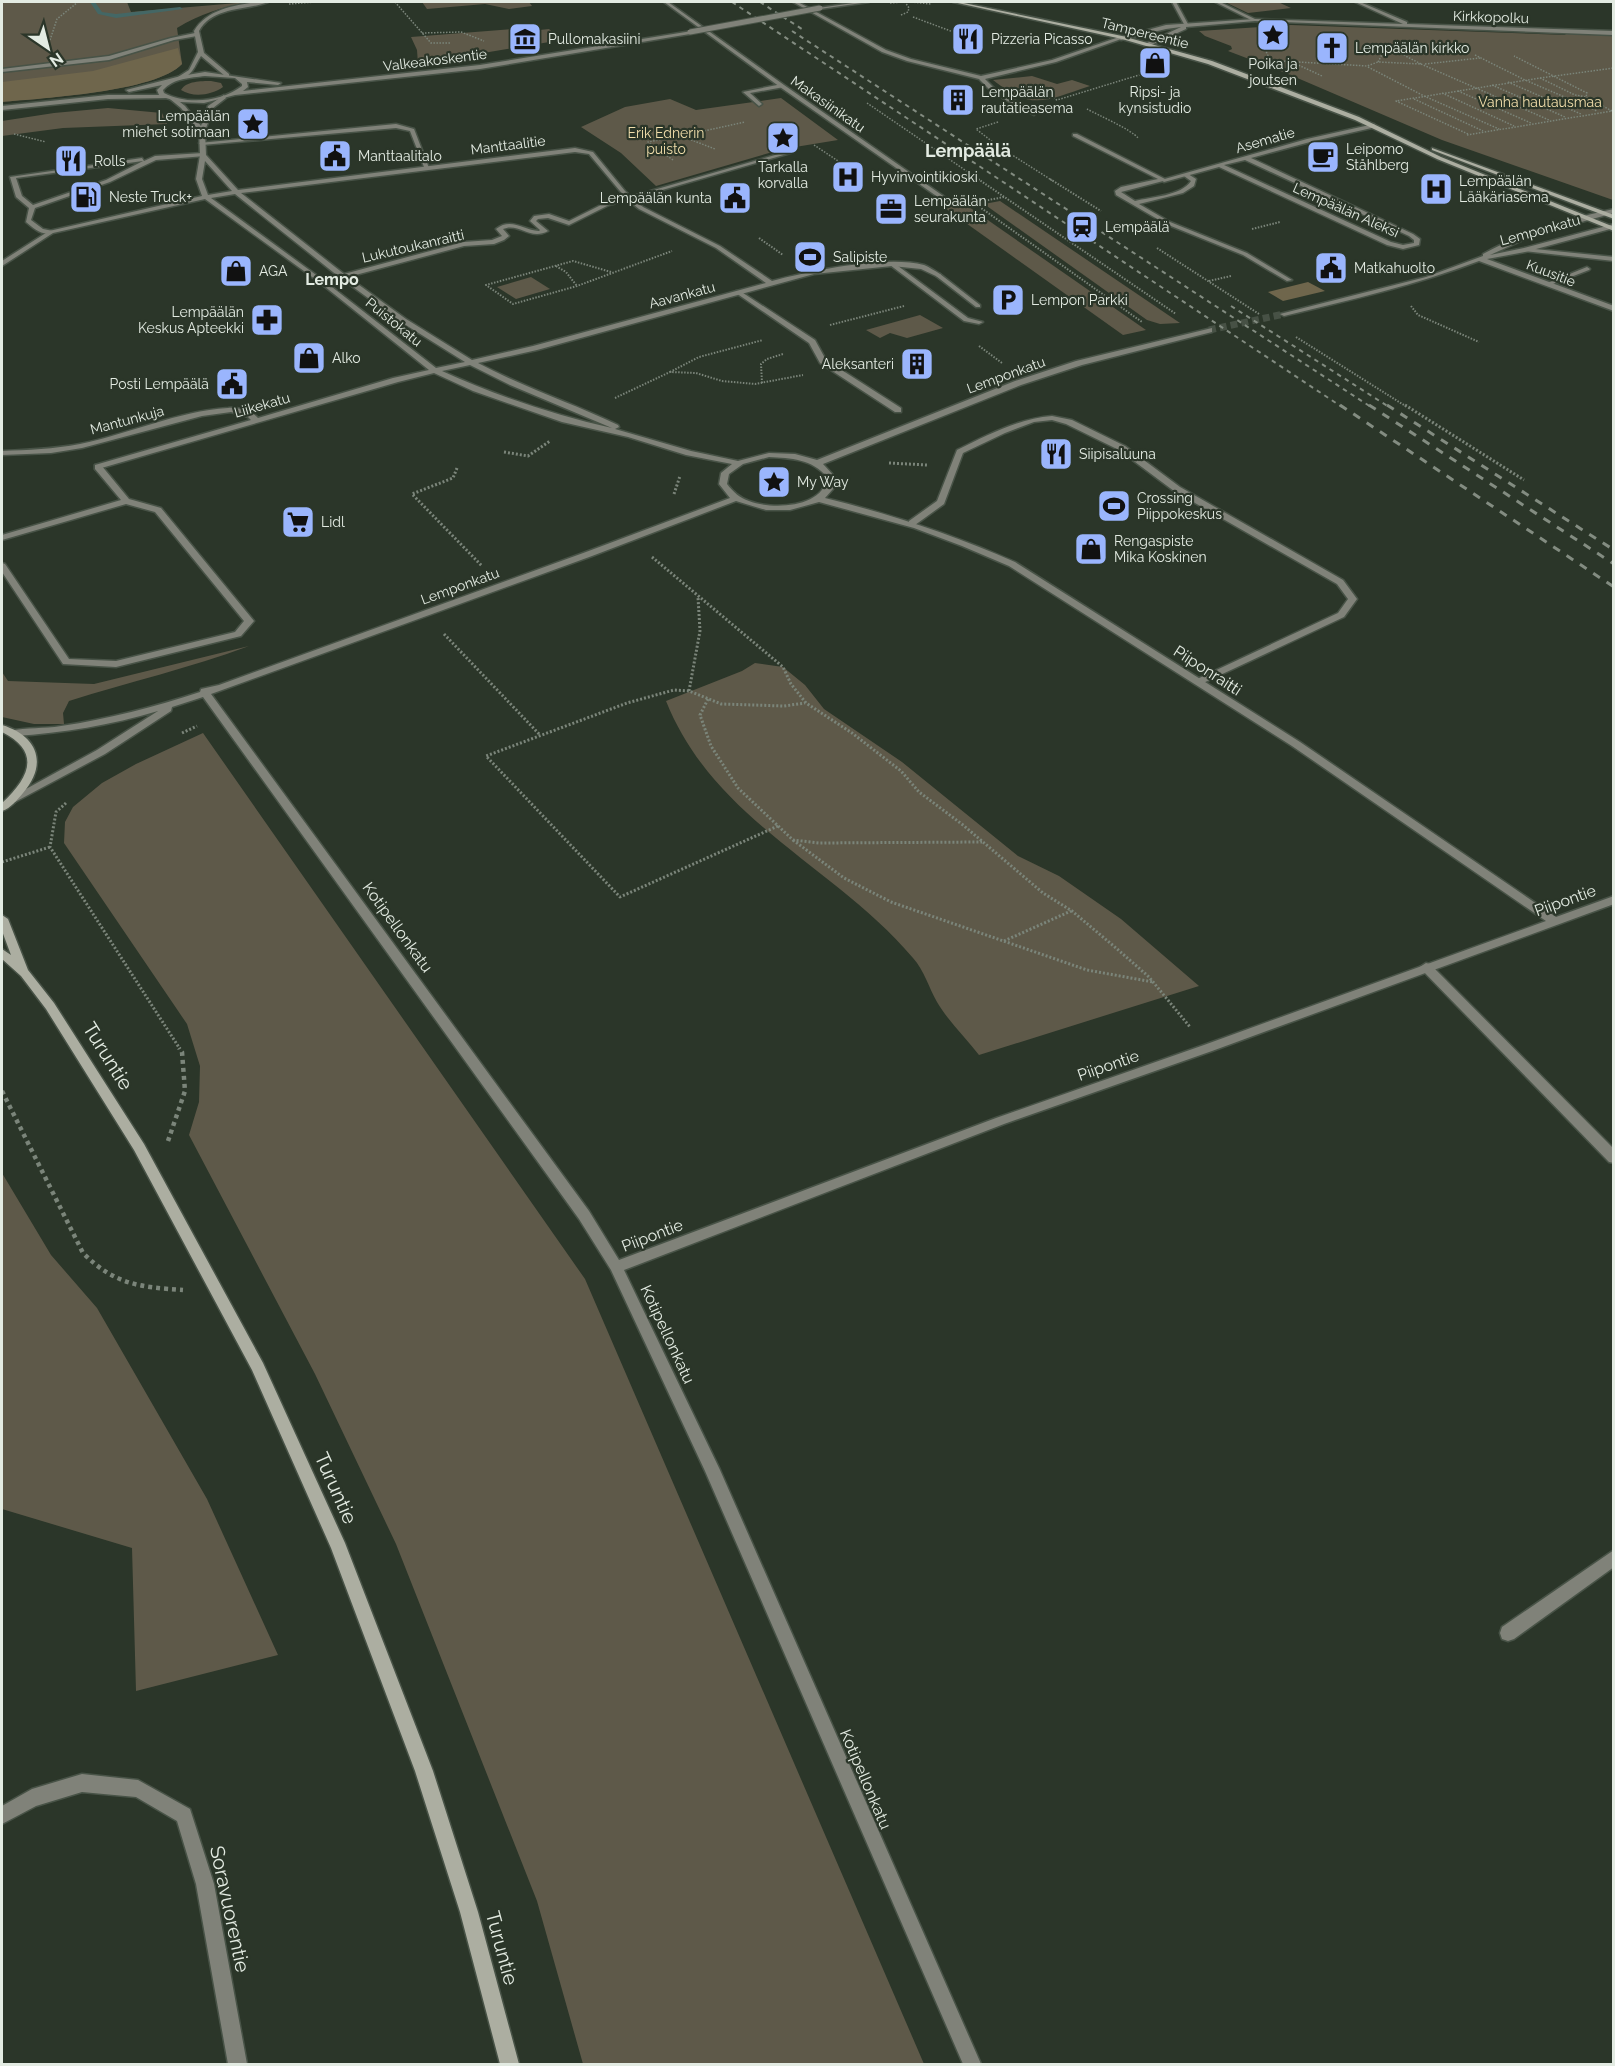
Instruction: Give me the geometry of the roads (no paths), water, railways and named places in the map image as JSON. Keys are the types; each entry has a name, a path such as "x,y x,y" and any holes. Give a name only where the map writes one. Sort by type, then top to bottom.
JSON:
{"main road":[{"name":"Tampereentie","path":"955,2 1149,44 1236,70 1308,100 1325,104 1413,143 1439,158 1581,217 1611,227"},
{"name":"Tampereentie","path":"981,2 1134,34 1188,48"},
{"name":"Tampereentie","path":"1299,89 1319,97 1325,104"},
{"name":"Tampereentie","path":"1413,143 1453,155 1614,217"},
{"path":"2,728 14,733 27,743 33,756 31,774 2,808"},
{"name":"Turuntie","path":"2,919 25,973"},
{"name":"Turuntie","path":"2,953 25,973 50,1006 139,1148 258,1367 339,1548 424,1771 470,1912 510,2064"}],"street":[{"path":"228,75 201,52 195,35 200,24 213,14 242,5 266,2"},
{"name":"Makasiinikatu","path":"666,2 947,201"},
{"path":"795,2 884,51 909,60 981,78 995,92 1034,112"},
{"name":"Valkeakoskentie","path":"820,8 843,2"},
{"name":"Valkeakoskentie","path":"165,97 197,101 234,94 489,66 820,8 867,2"},
{"path":"1174,2 1187,25"},
{"path":"1217,2 1255,20"},
{"path":"1357,2 1412,26"},
{"name":"Kirkkopolku","path":"981,78 1087,51 1134,34 1187,25 1255,20 1614,33"},
{"name":"Kirkkopolku","path":"1149,44 1187,25"},
{"path":"2,71 109,58 136,51 168,38 195,35"},
{"path":"2,108 68,100 170,82 191,71 201,52"},
{"path":"180,78 206,74 228,75"},
{"name":"Valkeakoskentie","path":"228,75 242,80 281,84 372,80"},
{"path":"234,94 245,87 242,80"},
{"path":"165,97 160,90 170,82"},
{"path":"759,104 746,92 782,86"},
{"path":"68,100 129,96 165,97"},
{"path":"2,264 51,232 147,208 206,197 199,179 203,155 202,131 210,107 224,97"},
{"path":"173,99 183,107 202,131"},
{"path":"202,143 396,126 412,130 427,167"},
{"name":"Asematie","path":"1134,203 1118,194 1118,191 1221,166 1309,140 1374,126"},
{"path":"1075,135 1164,180"},
{"name":"Manttaalitie","path":"206,197 558,151 587,151 629,198 646,211 707,241 770,283"},
{"path":"629,198 791,152"},
{"path":"32,207 18,197 13,177 155,158 203,155"},
{"name":"Puistokatu","path":"203,155 234,192 397,315 500,378 584,410 630,435"},
{"path":"32,207 108,182 155,158"},
{"name":"Lempäälän Aleksi","path":"1221,166 1389,244 1403,247 1417,244 1417,239 1411,235 1246,158"},
{"path":"1134,203 1188,189 1194,180 1186,175"},
{"name":"Puistokatu","path":"206,197 321,281 434,370 476,389 565,420 630,435 689,453 737,463"},
{"name":"Lukutoukanraitti","path":"321,281 464,244 486,243 505,238 506,236 499,230 504,225 517,226 531,233 542,233 544,228 533,221 537,217 549,216 569,223 607,204 629,198"},
{"path":"1134,203 1168,223 1245,254 1288,280"},
{"path":"32,207 28,221 41,231 51,232"},
{"name":"Lemponkatu","path":"1479,259 1506,242 1581,217 1614,211"},
{"name":"Lemponkatu","path":"1284,314 1428,278 1479,259 1525,250 1611,227"},
{"path":"1525,250 1614,259"},
{"name":"Kuusitie","path":"1479,259 1614,309"},
{"path":"892,264 966,320 979,322"},
{"name":"Aavankatu","path":"434,370 534,348 814,272 892,264 923,267 978,306"},
{"path":"1548,285 1587,269"},
{"path":"738,292 797,332 816,348 819,357 831,366 898,410"},
{"name":"Lemponkatu","path":"818,463 1018,383 1079,363 1209,330"},
{"name":"Liikekatu","path":"126,501 98,467 434,370"},
{"name":"Mantunkuja","path":"2,453 51,451 82,446 202,414 231,410 251,415 256,421"},
{"path":"912,523 941,502 960,452 976,443 1034,420 1052,418 1069,422 1122,448 1177,489 1340,582 1353,599 1341,615 1198,682"},
{"path":"778,455 804,458 818,463 831,477 831,484 828,492 805,505 768,508 735,500 726,493 722,485 723,477 728,470 737,463 752,458 778,455"},
{"name":"Piiponraitti","path":"819,498 912,523 965,542 1012,564 1296,744 1554,921"},
{"name":"Lemponkatu","path":"14,733 84,727 199,694 735,500"},
{"path":"2,538 126,501 158,510 249,621 238,634 116,664 66,662 2,566"},
{"name":"Lemponkatu","path":"11,800 101,752 157,715 199,694"},
{"name":"Kotipellonkatu","path":"199,694 518,1122 584,1215 616,1267 712,1470 972,2064"},
{"name":"Piipontie","path":"616,1267 989,1125 1614,900"},
{"path":"1426,967 1614,1158"},
{"path":"1508,1633 1614,1557"},
{"name":"Soravuorentie","path":"2,1815 32,1798 82,1783 138,1789 184,1815 205,1884 238,2064"}],"waterway":[{"path":"93,2 100,13 116,16 180,9"}],"tunnel":[{"path":"1209,330 1284,314"}],"railway":[{"path":"732,2 1342,407"},
{"path":"760,2 805,31"},
{"path":"792,31 1371,407"},
{"path":"1231,306 1389,407"},
{"path":"1340,405 1614,587"},
{"path":"1369,405 1614,564"},
{"path":"1387,405 1614,550"}],"place":[{"name":"Poika ja joutsen","path":"1273,35"},
{"name":"Pullomakasiini","path":"525,39"},
{"name":"Pizzeria Picasso","path":"968,39"},
{"name":"Lempäälän kirkko","path":"1332,48"},
{"name":"Ripsi- ja kynsistudio","path":"1155,63"},
{"name":"Lempäälän rautatieasema","path":"958,100"},
{"name":"Lempäälän miehet sotimaan","path":"253,124"},
{"name":"Tarkalla korvalla","path":"783,138"},
{"name":"Manttaalitalo","path":"335,156"},
{"name":"Leipomo Ståhlberg","path":"1323,157"},
{"name":"Rolls","path":"71,161"},
{"name":"Hyvinvointikioski","path":"848,177"},
{"name":"Lempäälän Lääkäriasema","path":"1436,189"},
{"name":"Neste Truck+","path":"86,197"},
{"name":"Lempäälän kunta","path":"735,198"},
{"name":"Lempäälän seurakunta","path":"891,209"},
{"name":"Lempäälä","path":"1082,227"},
{"name":"Salipiste","path":"810,257"},
{"name":"Matkahuolto","path":"1331,268"},
{"name":"AGA","path":"236,271"},
{"name":"Lempon Parkki","path":"1008,300"},
{"name":"Lempäälän Keskus Apteekki","path":"267,320"},
{"name":"Alko","path":"309,358"},
{"name":"Aleksanteri","path":"917,364"},
{"name":"Posti Lempäälä","path":"232,384"},
{"name":"Siipisaluuna","path":"1056,454"},
{"name":"My Way","path":"774,482"},
{"name":"Crossing Piippokeskus","path":"1114,506"},
{"name":"Lidl","path":"298,522"},
{"name":"Rengaspiste Mika Koskinen","path":"1091,549"}],"district":[{"name":"Lempäälä","path":"968,151"},
{"name":"Lempo","path":"332,279"}],"park label":[{"name":"Vanha hautausmaa","path":"1540,102"},
{"name":"Erik Ednerin puisto","path":"666,142"}]}
